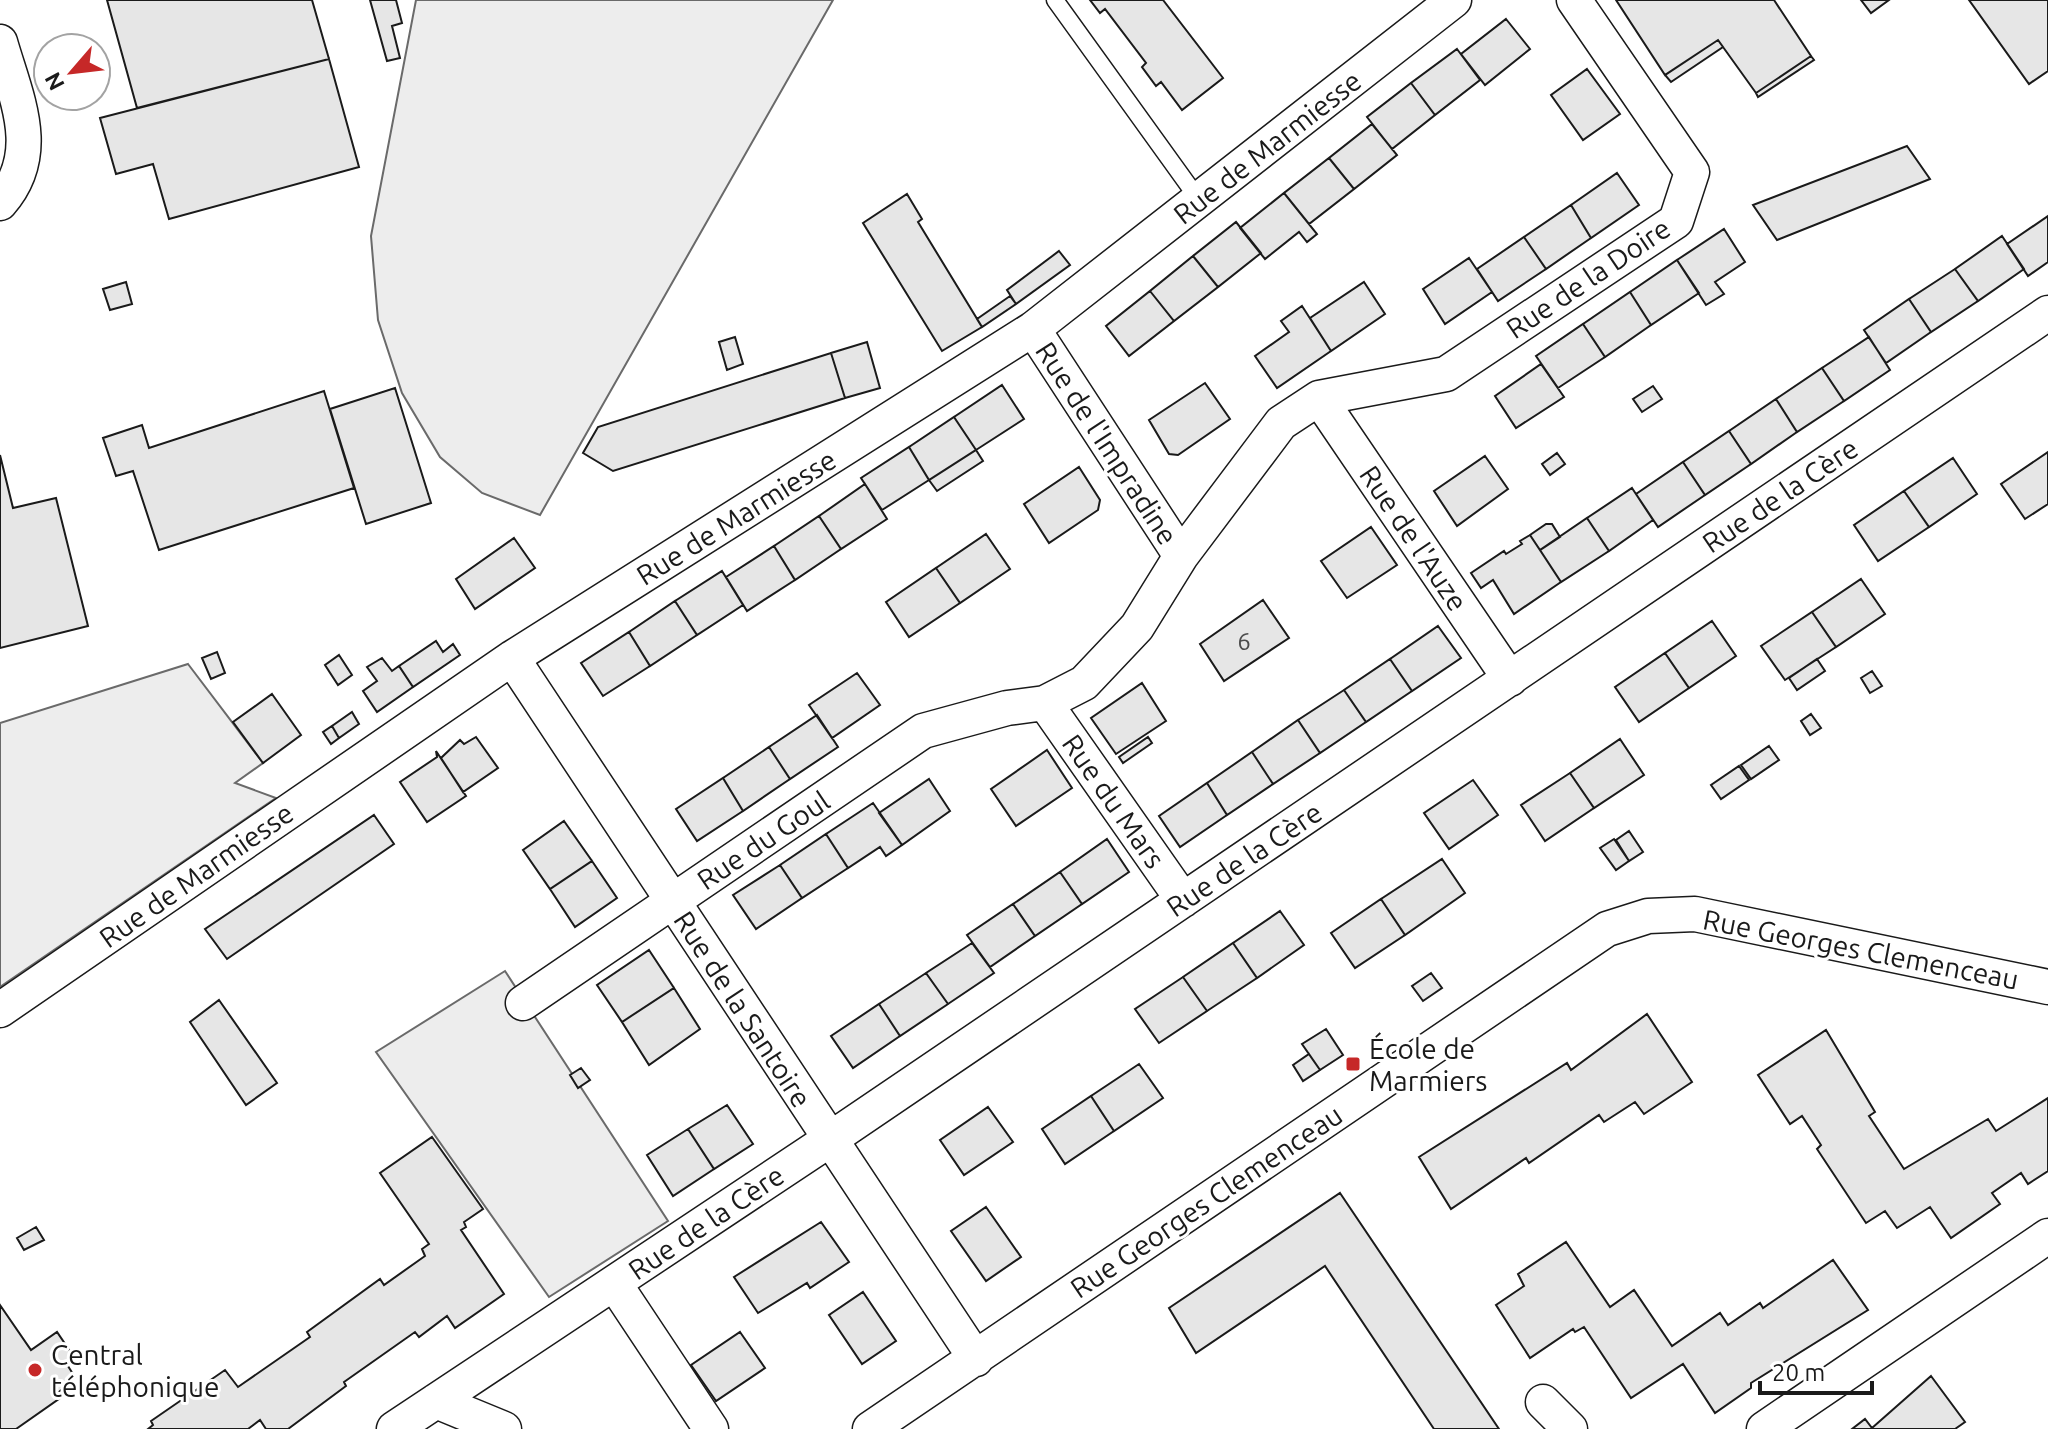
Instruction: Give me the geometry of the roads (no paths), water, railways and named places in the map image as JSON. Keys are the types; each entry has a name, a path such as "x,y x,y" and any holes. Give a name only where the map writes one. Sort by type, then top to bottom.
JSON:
{"street":[{"name":"Rue de Marmiesse","path":"0,1010 512,658 1033,329 1454,0"},
{"name":"Rue de la Doire","path":"1319,398 1446,374 1676,221 1692,172 1574,0"},
{"path":"0,42 24,125 23,166 0,203"},
{"name":"Rue de la Cère","path":"394,1429 829,1140 2048,313"},
{"name":"Rue de l'Impradine","path":"1033,329 1181,556"},
{"name":"Rue de l'Auze","path":"1319,398 1510,679"},
{"name":"Rue du Goul","path":"523,1003 923,731 1007,708 1045,703 1084,683 1137,627 1181,556 1281,423 1319,398"},
{"name":"Rue de la Santoire","path":"512,658 976,1359"},
{"name":"Rue du Mars","path":"1045,703 1183,900"},
{"name":"Rue Georges Clemenceau","path":"870,1429 1607,929 1648,916 1695,914 2048,987"},
{"path":"1764,1429 2048,1236"},
{"path":"614,1283 711,1429"},
{"path":"436,1401 504,1429"},
{"path":"1543,1402 1570,1429"}],"lane":[{"path":"1055,0 1199,200"}],"place":[{"name":"École de Marmiers","path":"1353,1064"},
{"name":"Central téléphonique","path":"35,1370"}]}
